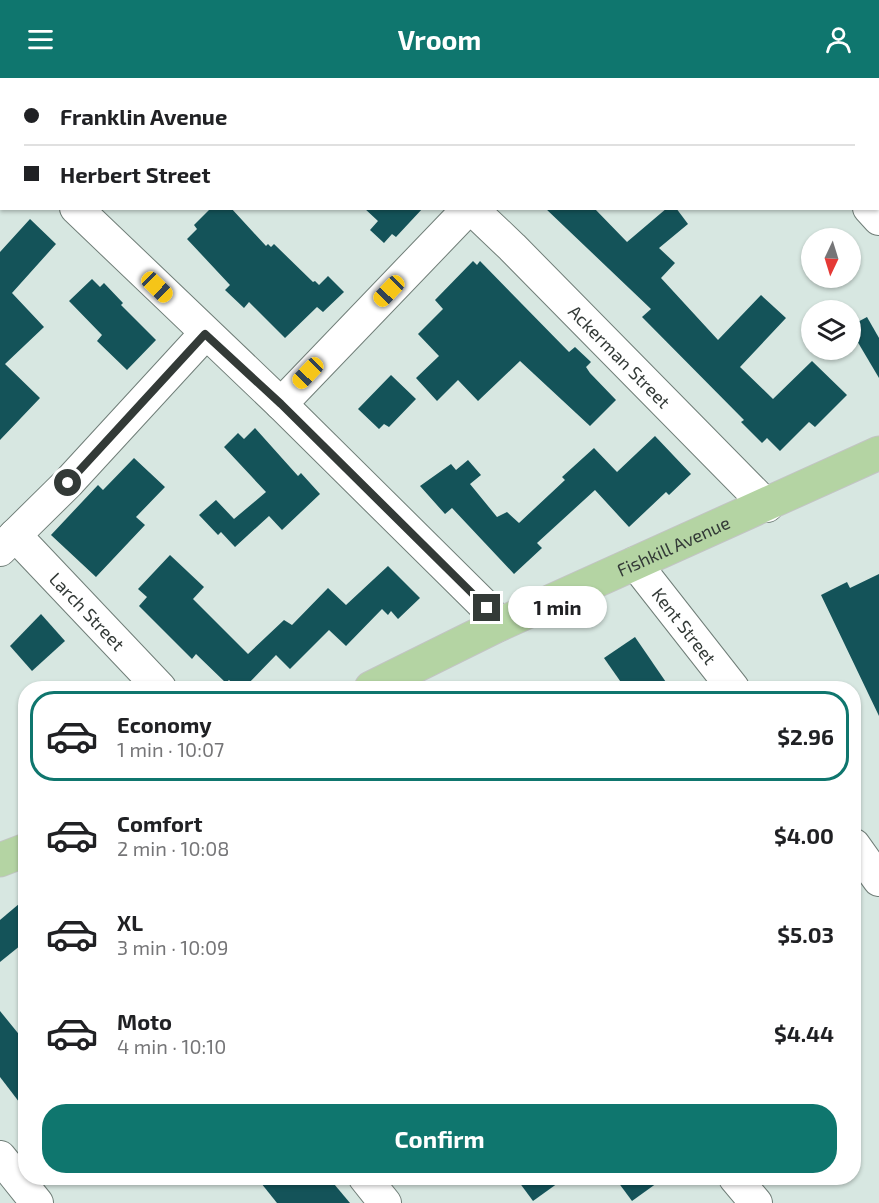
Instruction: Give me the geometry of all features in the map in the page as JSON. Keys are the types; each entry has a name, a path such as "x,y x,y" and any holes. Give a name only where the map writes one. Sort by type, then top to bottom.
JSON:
{"main road":[{"name":"Fishkill Avenue","path":"385,681 496,626 767,506 879,453"},
{"path":"0,860 18,853"}],"street":[{"path":"78,210 205,334 281,404 487,608 496,626"},
{"path":"281,404 468,210"},
{"name":"Ackerman Street","path":"472,210 520,255 767,506"},
{"path":"7,543 68,483 205,334"},
{"name":"Larch Street","path":"7,543 153,681"},
{"name":"Kent Street","path":"635,563 728,681"},
{"path":"861,855 879,880"},
{"path":"0,1157 18,1179"},
{"path":"23,1185 37,1203"},
{"path":"371,1185 385,1203"},
{"path":"741,1185 756,1203"}],"building":[{"path":"209,210 233,210 266,246 268,244 271,247 274,244 313,282 319,285 328,276 344,292 323,312 317,307 285,338 249,302 244,308 225,290 230,285 187,239 197,229 194,225"},
{"path":"366,210 421,210 396,237 392,234 384,243 370,230 378,221"},
{"path":"547,210 596,210 627,242 665,210 678,210 688,224 659,248 675,263 661,278 718,340 761,295 786,318 740,367 773,399 812,361 847,395 815,427 809,422 780,451 767,438 762,443 741,422 744,420 642,317 651,309"},
{"path":"30,219 56,244 12,293 44,327 5,364 40,398 0,440 0,252"},
{"path":"473,261 477,265 480,261 569,352 575,347 591,362 586,367 616,400 590,426 520,361 478,401 458,380 437,401 416,378 439,356 418,334 443,309 435,300"},
{"path":"92,279 100,287 104,283 123,303 121,305 156,340 127,370 97,341 102,335 69,301"},
{"path":"867,317 879,338 879,378 861,348 861,320"},
{"path":"391,375 416,399 389,427 384,424 379,429 358,409"},
{"path":"255,428 298,476 301,473 320,494 282,530 269,516 235,547 221,532 218,535 199,515 216,500 234,519 266,492 224,447 238,433 244,439"},
{"path":"655,436 691,474 669,495 666,492 629,527 595,490 537,543 542,548 514,574 452,508 445,514 420,486 451,464 456,470 468,460 481,475 470,484 497,517 507,512 519,523 565,480 562,477 594,448 617,472"},
{"path":"134,458 165,487 136,517 145,525 96,577 51,535 98,485 103,490"},
{"path":"170,555 204,587 193,599 248,654 284,620 292,625 328,588 346,605 388,566 420,598 398,619 391,611 388,615 382,609 346,646 329,630 290,669 276,655 251,681 224,681 196,654 192,659 139,606 147,597 138,589"},
{"path":"879,574 879,716 821,595 847,582 850,588"},
{"path":"41,614 65,641 32,671 10,646"},
{"path":"635,637 665,681 620,681 604,658"},
{"path":"18,905 18,947 0,962 0,920"},
{"path":"0,1011 18,1033 18,1101 0,1077"},
{"path":"263,1185 335,1185 350,1203 277,1203"},
{"path":"521,1185 555,1185 533,1201"},
{"path":"620,1185 654,1185 632,1201"}],"route":[{"path":"68,483 205,334 281,404 487,608"}]}
